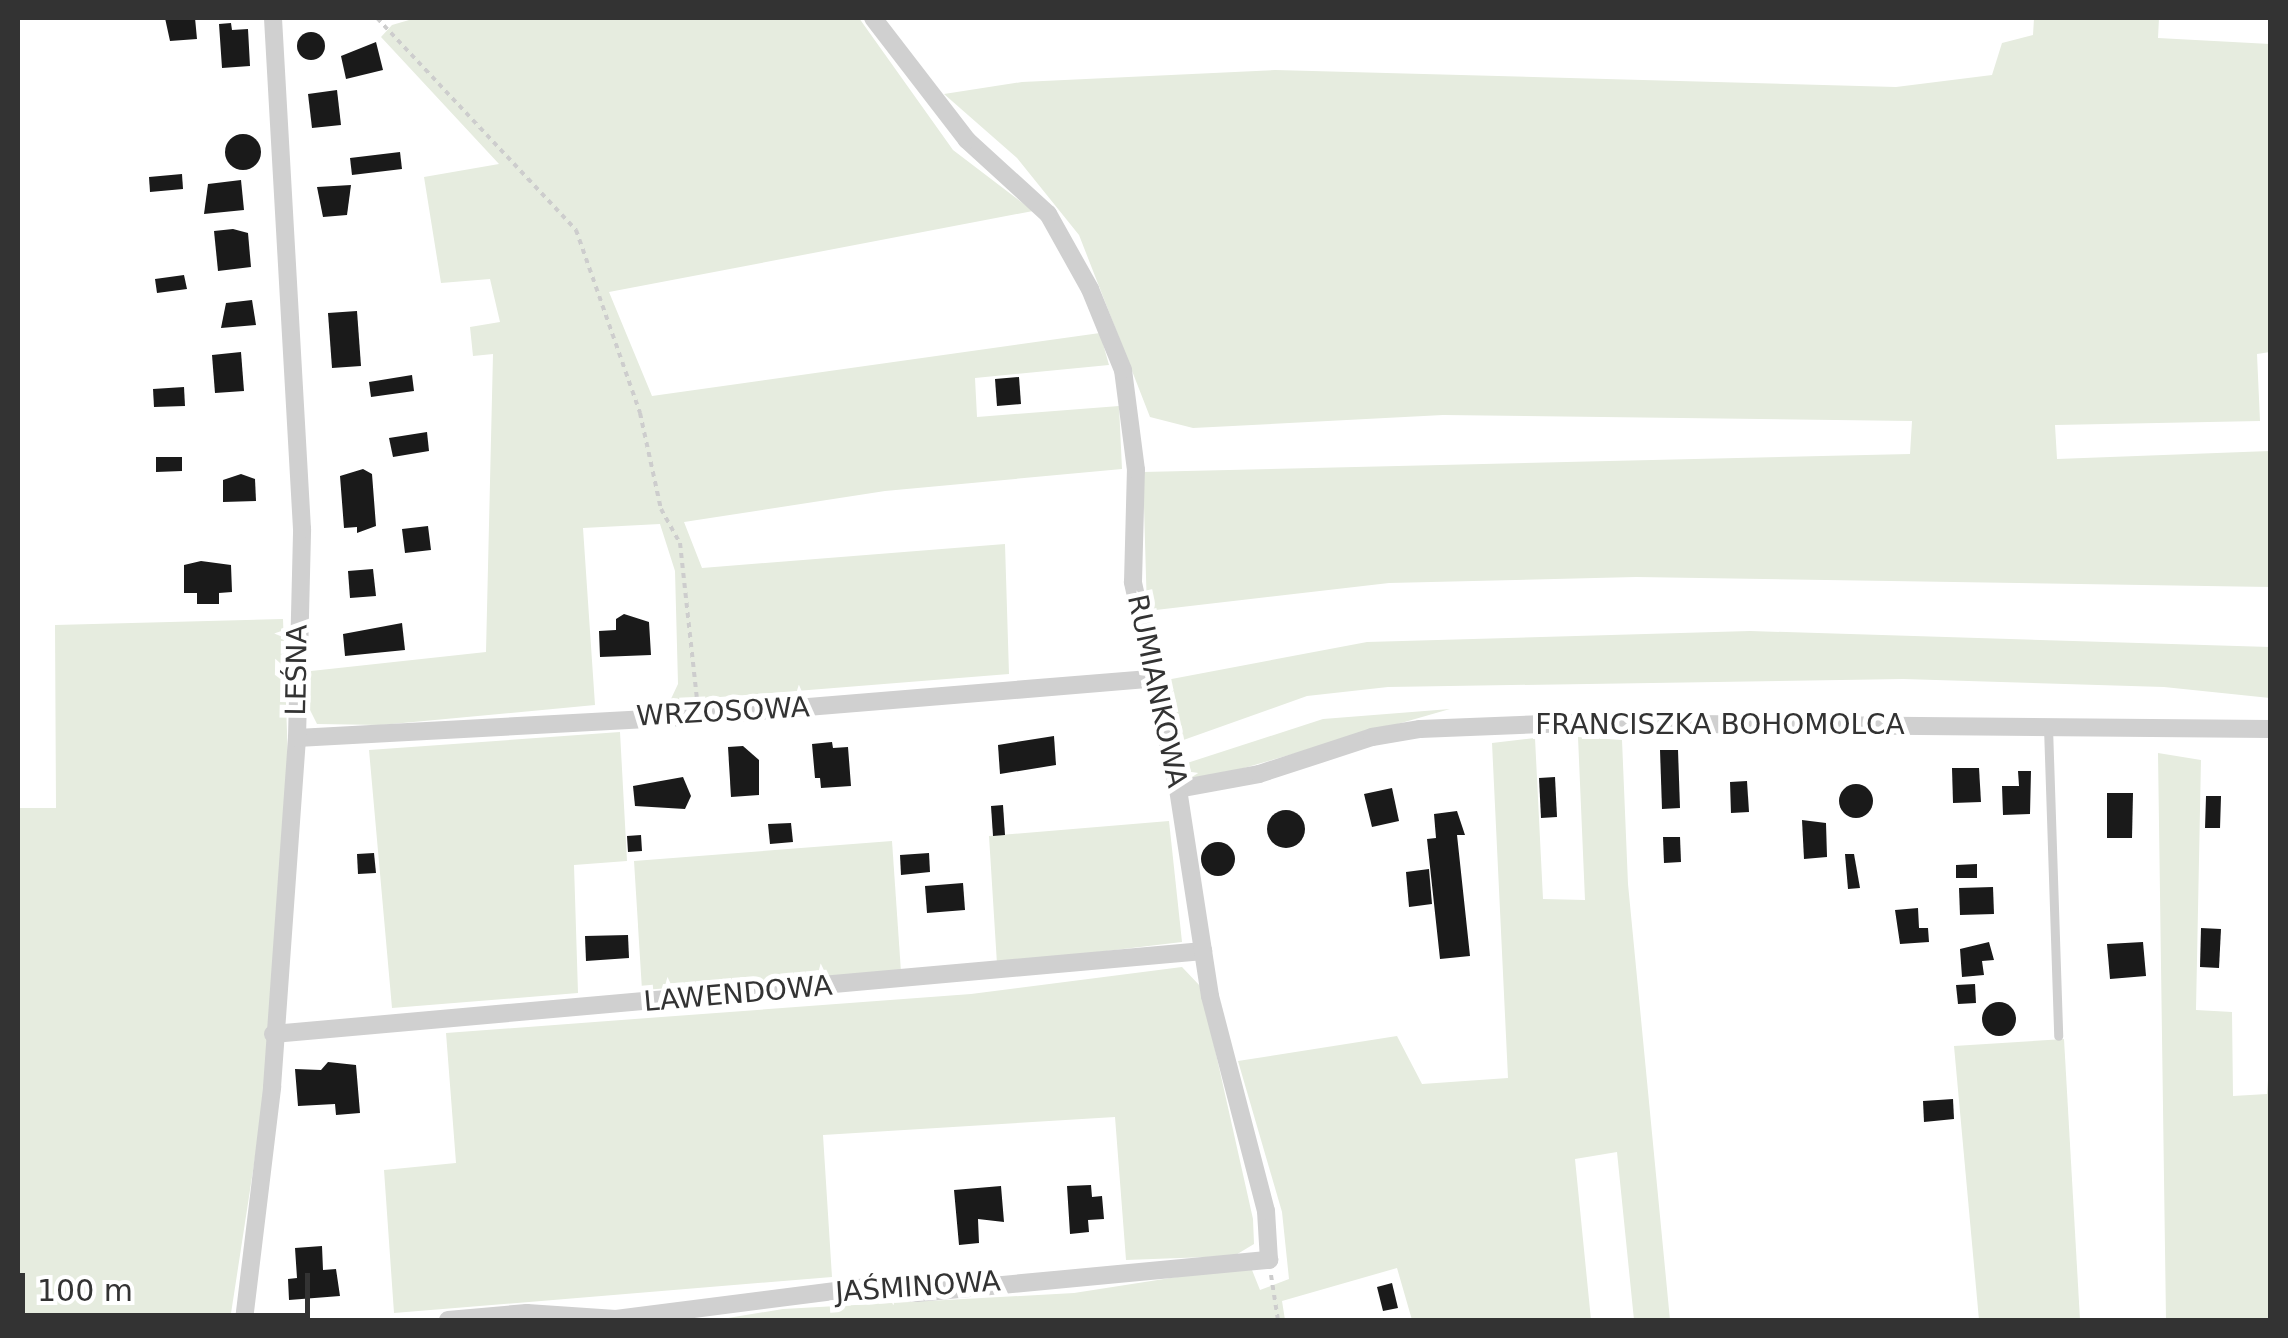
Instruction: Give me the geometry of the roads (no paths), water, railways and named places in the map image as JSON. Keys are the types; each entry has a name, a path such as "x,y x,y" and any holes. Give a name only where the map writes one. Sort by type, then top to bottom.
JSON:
{"street":[{"name":"LEŚNA","path":"244,1320 265,1171 296,738 302,528 273,18"},
{"name":"RUMIANKOWA","path":"873,18 967,140 1048,214 1090,289 1123,370 1132,425 1133,582 1149,679 1178,789 1203,951 1266,1211 1269,1260"},
{"name":"WRZOSOWA","path":"296,738 698,716 1149,679"},
{"name":"FRANCISZKA BOHOMOLCA","path":"1178,789 1420,729 1569,723 2270,729"},
{"name":"LAWENDOWA","path":"273,1034 1203,951"},
{"name":"JAŚMINOWA","path":"448,1320 527,1313 616,1319 864,1287 917,1293 1269,1260"}],"lane":[{"path":"2048,727 2058,1036"}]}
